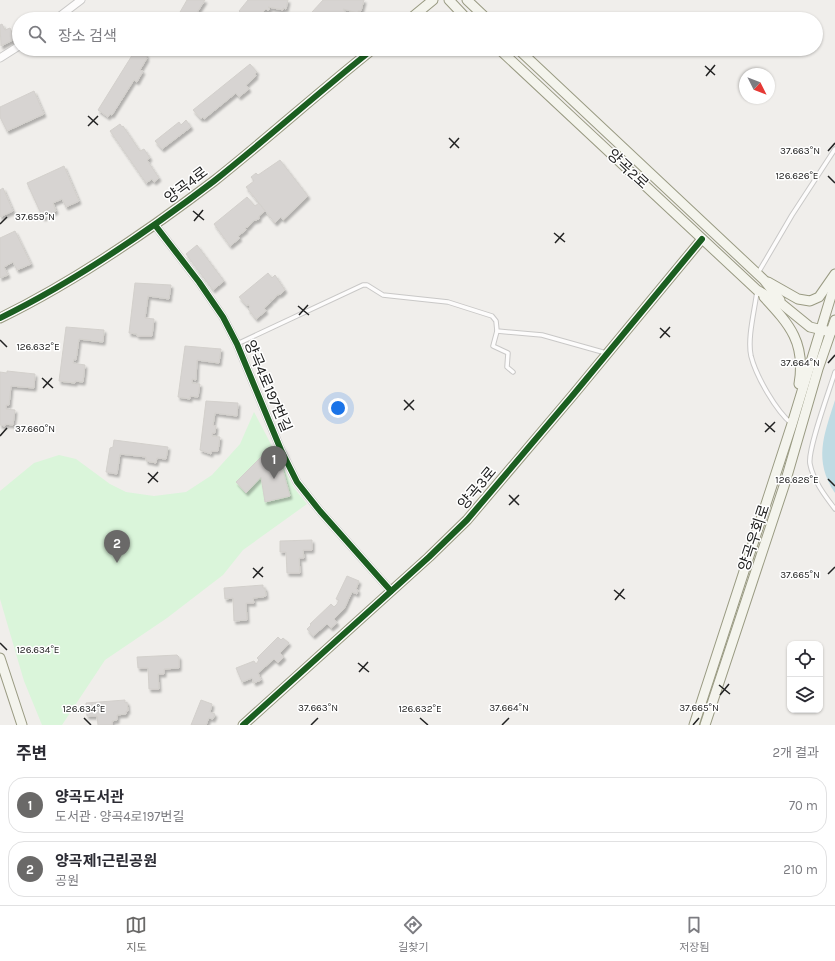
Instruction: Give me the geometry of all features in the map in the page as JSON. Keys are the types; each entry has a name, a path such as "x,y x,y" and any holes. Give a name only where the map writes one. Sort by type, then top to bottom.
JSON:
{"street":[{"path":"65,12 81,0"},
{"path":"418,12 433,0"},
{"path":"449,0 460,12"},
{"path":"467,0 480,12"},
{"path":"0,58 12,50"},
{"name":"양곡4로","path":"0,318 66,282 155,225 237,162 365,56"},
{"name":"양곡2로","path":"506,56 757,290 783,304"},
{"name":"양곡2로","path":"525,56 761,277 783,304 810,327 833,333"},
{"name":"양곡4로197번길","path":"155,225 213,302 237,344 281,450 300,487 320,512 391,591"},
{"name":"양곡3로","path":"243,725 467,520 702,239"},
{"path":"761,277 798,299 810,302 819,297 828,287 835,274"},
{"name":"양곡우회로","path":"694,725 792,424 835,283"},
{"path":"757,290 786,320 794,331 799,347 800,375 792,424"},
{"name":"양곡우회로","path":"705,725 785,483 818,369 833,333 835,320"},
{"path":"0,658 22,725"}],"lane":[{"path":"761,277 792,215 835,149"},
{"name":"양곡4로197번길","path":"237,344 363,285 367,285 383,295 448,302 484,313 495,318 497,331"},
{"path":"757,290 751,355 773,402 782,415 792,424"},
{"path":"513,372 507,367 508,354 493,346 497,331 542,335 608,353"},
{"path":"835,372 815,436 809,462 818,483 835,509"}],"green space":[{"path":"254,412 294,488 307,504 243,550 223,575 167,618 105,660 62,725 42,725 24,681 0,599 0,491 34,463 59,455 76,459 110,484 126,492 154,496 186,492 212,475 240,444"}],"water":[{"path":"835,400 835,493 828,481 822,458 824,436"}],"building":[{"path":"187,0 205,0 197,12 180,12"},
{"path":"248,0 288,0 286,9 283,8 283,10 268,7 270,9 268,11 266,9 263,12 239,11"},
{"path":"323,0 364,0 361,11 358,12 343,9 345,12 312,12"},
{"path":"2,24 5,30 10,28 12,32 12,40 1,46 0,25"},
{"path":"132,56 146,56 147,58 140,70 143,71 137,82 134,80 112,115 110,114 108,117 98,110"},
{"path":"250,64 257,72 255,74 256,76 246,85 249,89 239,97 236,93 204,119 203,117 201,119 193,110"},
{"path":"34,91 44,114 7,131 0,117 0,107"},
{"path":"186,120 191,127 162,149 155,141 179,122 181,125"},
{"path":"120,124 122,127 123,126 140,151 144,149 150,158 147,160 159,178 154,182 152,179 146,183 110,131"},
{"path":"280,160 308,196 283,220 281,217 275,223 246,187 254,181 251,177 256,173 258,175"},
{"path":"64,166 79,201 66,207 62,199 53,203 56,211 43,218 27,183"},
{"path":"3,188 13,211 0,217 0,190"},
{"path":"247,197 255,206 259,203 265,211 259,216 259,219 253,221 248,227 245,228 246,230 238,236 240,238 230,246 214,224"},
{"path":"15,231 31,264 17,270 13,262 4,267 8,275 0,278 0,238"},
{"path":"197,245 224,281 213,290 186,254"},
{"path":"268,273 272,278 275,275 285,290 281,294 277,295 273,300 270,300 271,302 264,308 266,311 256,319 248,309 250,307 248,304 247,306 239,297"},
{"path":"135,283 171,285 169,299 148,296 145,318 154,319 152,336 137,336 137,334 129,333"},
{"path":"66,327 104,330 103,342 79,339 76,360 74,359 73,363 85,365 83,382 75,381 75,383 59,381"},
{"path":"185,346 221,349 219,363 197,360 196,380 192,379 192,383 200,384 198,397 190,396 190,399 178,397"},
{"path":"7,371 35,374 34,388 11,386 9,405 6,405 6,409 15,410 13,425 5,424 5,426 0,425 0,372 7,373"},
{"path":"206,401 238,403 237,416 215,413 213,425 216,426 215,433 212,433 212,436 220,437 218,451 211,451 211,454 200,450"},
{"path":"114,440 168,447 166,459 157,458 156,463 146,461 146,457 120,454 117,474 106,472 110,448 113,447"},
{"path":"266,452 281,464 290,496 265,502 261,477 246,493 236,482"},
{"path":"312,540 312,550 303,550 304,558 299,558 300,573 287,573 286,552 280,552 280,541"},
{"path":"347,576 359,581 356,589 358,590 357,594 352,592 344,609 334,619 337,623 331,628 327,624 313,636 307,629 311,625 310,624 331,604 334,607 337,604 339,600 336,599"},
{"path":"263,585 266,596 253,598 254,603 246,603 247,620 234,621 233,598 225,599 224,588"},
{"path":"278,637 281,640 283,638 289,643 280,653 284,657 278,663 274,659 258,673 261,680 254,683 252,678 242,682 236,668 254,661 256,664 259,660 257,658"},
{"path":"177,655 179,657 179,668 164,669 164,674 158,674 159,689 149,689 148,668 138,668 137,657"},
{"path":"125,700 125,703 127,702 128,711 126,711 126,714 117,715 117,720 112,721 112,725 98,725 97,716 87,716 86,703"},
{"path":"201,700 212,704 210,712 215,714 213,719 209,718 206,725 191,725"}],"cycle path":[{"path":"0,318 28,304 83,272 163,219 234,165 365,56"},
{"path":"155,225 199,282 223,317 237,344 281,450 297,482 320,511 391,591"},
{"path":"243,725 429,557 467,520 702,239"}],"place":[{"name":"양곡도서관","path":"274,479"},
{"name":"양곡제1근린공원","path":"117,563"}]}
